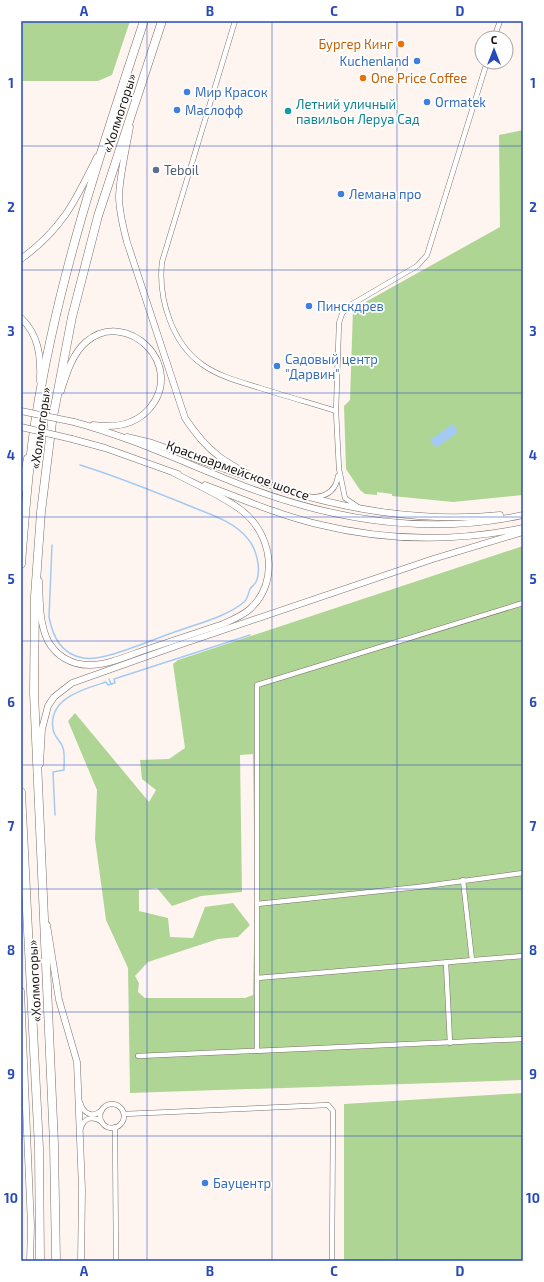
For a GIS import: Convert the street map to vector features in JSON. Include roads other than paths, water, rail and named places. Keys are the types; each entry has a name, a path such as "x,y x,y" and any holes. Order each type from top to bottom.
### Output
{"highway":[{"name":"«Холмогоры»","path":"21,564 36,420 68,267 144,21"},
{"name":"«Холмогоры»","path":"56,1261 54,1144 34,693 37,553 52,422 69,332 98,216 136,96 162,21"},
{"name":"«Холмогоры»","path":"21,792 39,1148 40,1261"}],"main road":[{"path":"136,96 121,177 119,196 121,217 127,242 176,395 185,418 197,436 212,452 229,465 267,484"},
{"path":"21,259 50,235 66,216 77,199 110,129"},
{"path":"21,318 30,327 38,349 40,379 36,420 21,489"},
{"path":"52,422 70,366 77,353 85,343 94,336 111,332 129,334 150,348 158,359 161,372 161,384 153,404 145,414 133,422 121,425 101,426 76,422"},
{"name":"Красноармейское шоссе","path":"21,411 76,422 291,503 354,518 386,523 448,524 477,522 523,514"},
{"name":"Красноармейское шоссе","path":"21,427 105,448 284,515 350,531 385,536 427,538 488,534 523,528"},
{"path":"100,430 152,443 303,496 364,510 412,515 458,516 523,514"},
{"path":"37,553 41,614 44,632 57,652 76,664 95,664 118,659 239,617 250,608 264,590 268,577 269,564 265,540 258,527 242,510 222,497 174,473"},
{"path":"38,807 44,717 54,697 72,683 388,574 523,532"},
{"path":"21,825 22,834"},
{"path":"21,882 23,847"},
{"path":"43,906 50,937 58,1000 77,1062 81,1128 81,1261"},
{"path":"21,991 31,1226 30,1261"}],"street":[{"path":"235,21 162,262 160,274 165,308 180,340 202,365 230,378 336,411"},
{"path":"364,510 345,498 339,469 336,411 339,323 342,314 347,307 417,266 427,255 485,70"},
{"path":"303,496 320,497 328,494 337,482 339,469"},
{"path":"257,1050 257,685 523,603"},
{"path":"257,904 418,887 523,872"},
{"path":"463,880 472,960"},
{"path":"257,978 523,956"},
{"path":"446,963 450,1042"},
{"path":"138,1056 523,1039"},
{"path":"80,1101 83,1110 89,1114 99,1114 106,1106 114,1104 120,1107 124,1114 122,1122 115,1127 108,1127 95,1118 87,1119 82,1123 81,1128"},
{"path":"124,1114 328,1104 333,1111 332,1261"},
{"path":"102,1110 102,1122"},
{"path":"115,1127 116,1261"}],"water":[{"path":"453,424 458,432 436,448 430,440"}],"waterway":[{"path":"52,545 49,617 59,644 69,653 83,658 102,657 127,650 229,612 245,601 250,589 258,577 256,553 248,539 235,527 210,514 133,483 80,465"},
{"path":"111,684 115,683 114,679 250,635"},
{"path":"109,679 111,684"},
{"path":"55,815 53,772 64,770 63,748 53,729 53,718 56,710 69,696 106,682 108,685 111,684"}],"place":[{"name":"Бургер Кинг","path":"401,44"},
{"name":"Kuchenland","path":"417,61"},
{"name":"One Price Coffee","path":"363,78"},
{"name":"Мир Красок","path":"187,92"},
{"name":"Ormatek","path":"427,102"},
{"name":"Маслофф","path":"177,110"},
{"name":"Летний уличный павильон Леруа Сад","path":"288,111"},
{"name":"Teboil","path":"156,170"},
{"name":"Лемана про","path":"341,194"},
{"name":"Пинскдрев","path":"309,306"},
{"name":"Садовый центр \"Дарвин\"","path":"277,366"},
{"name":"Бауцентр","path":"205,1183"}]}
